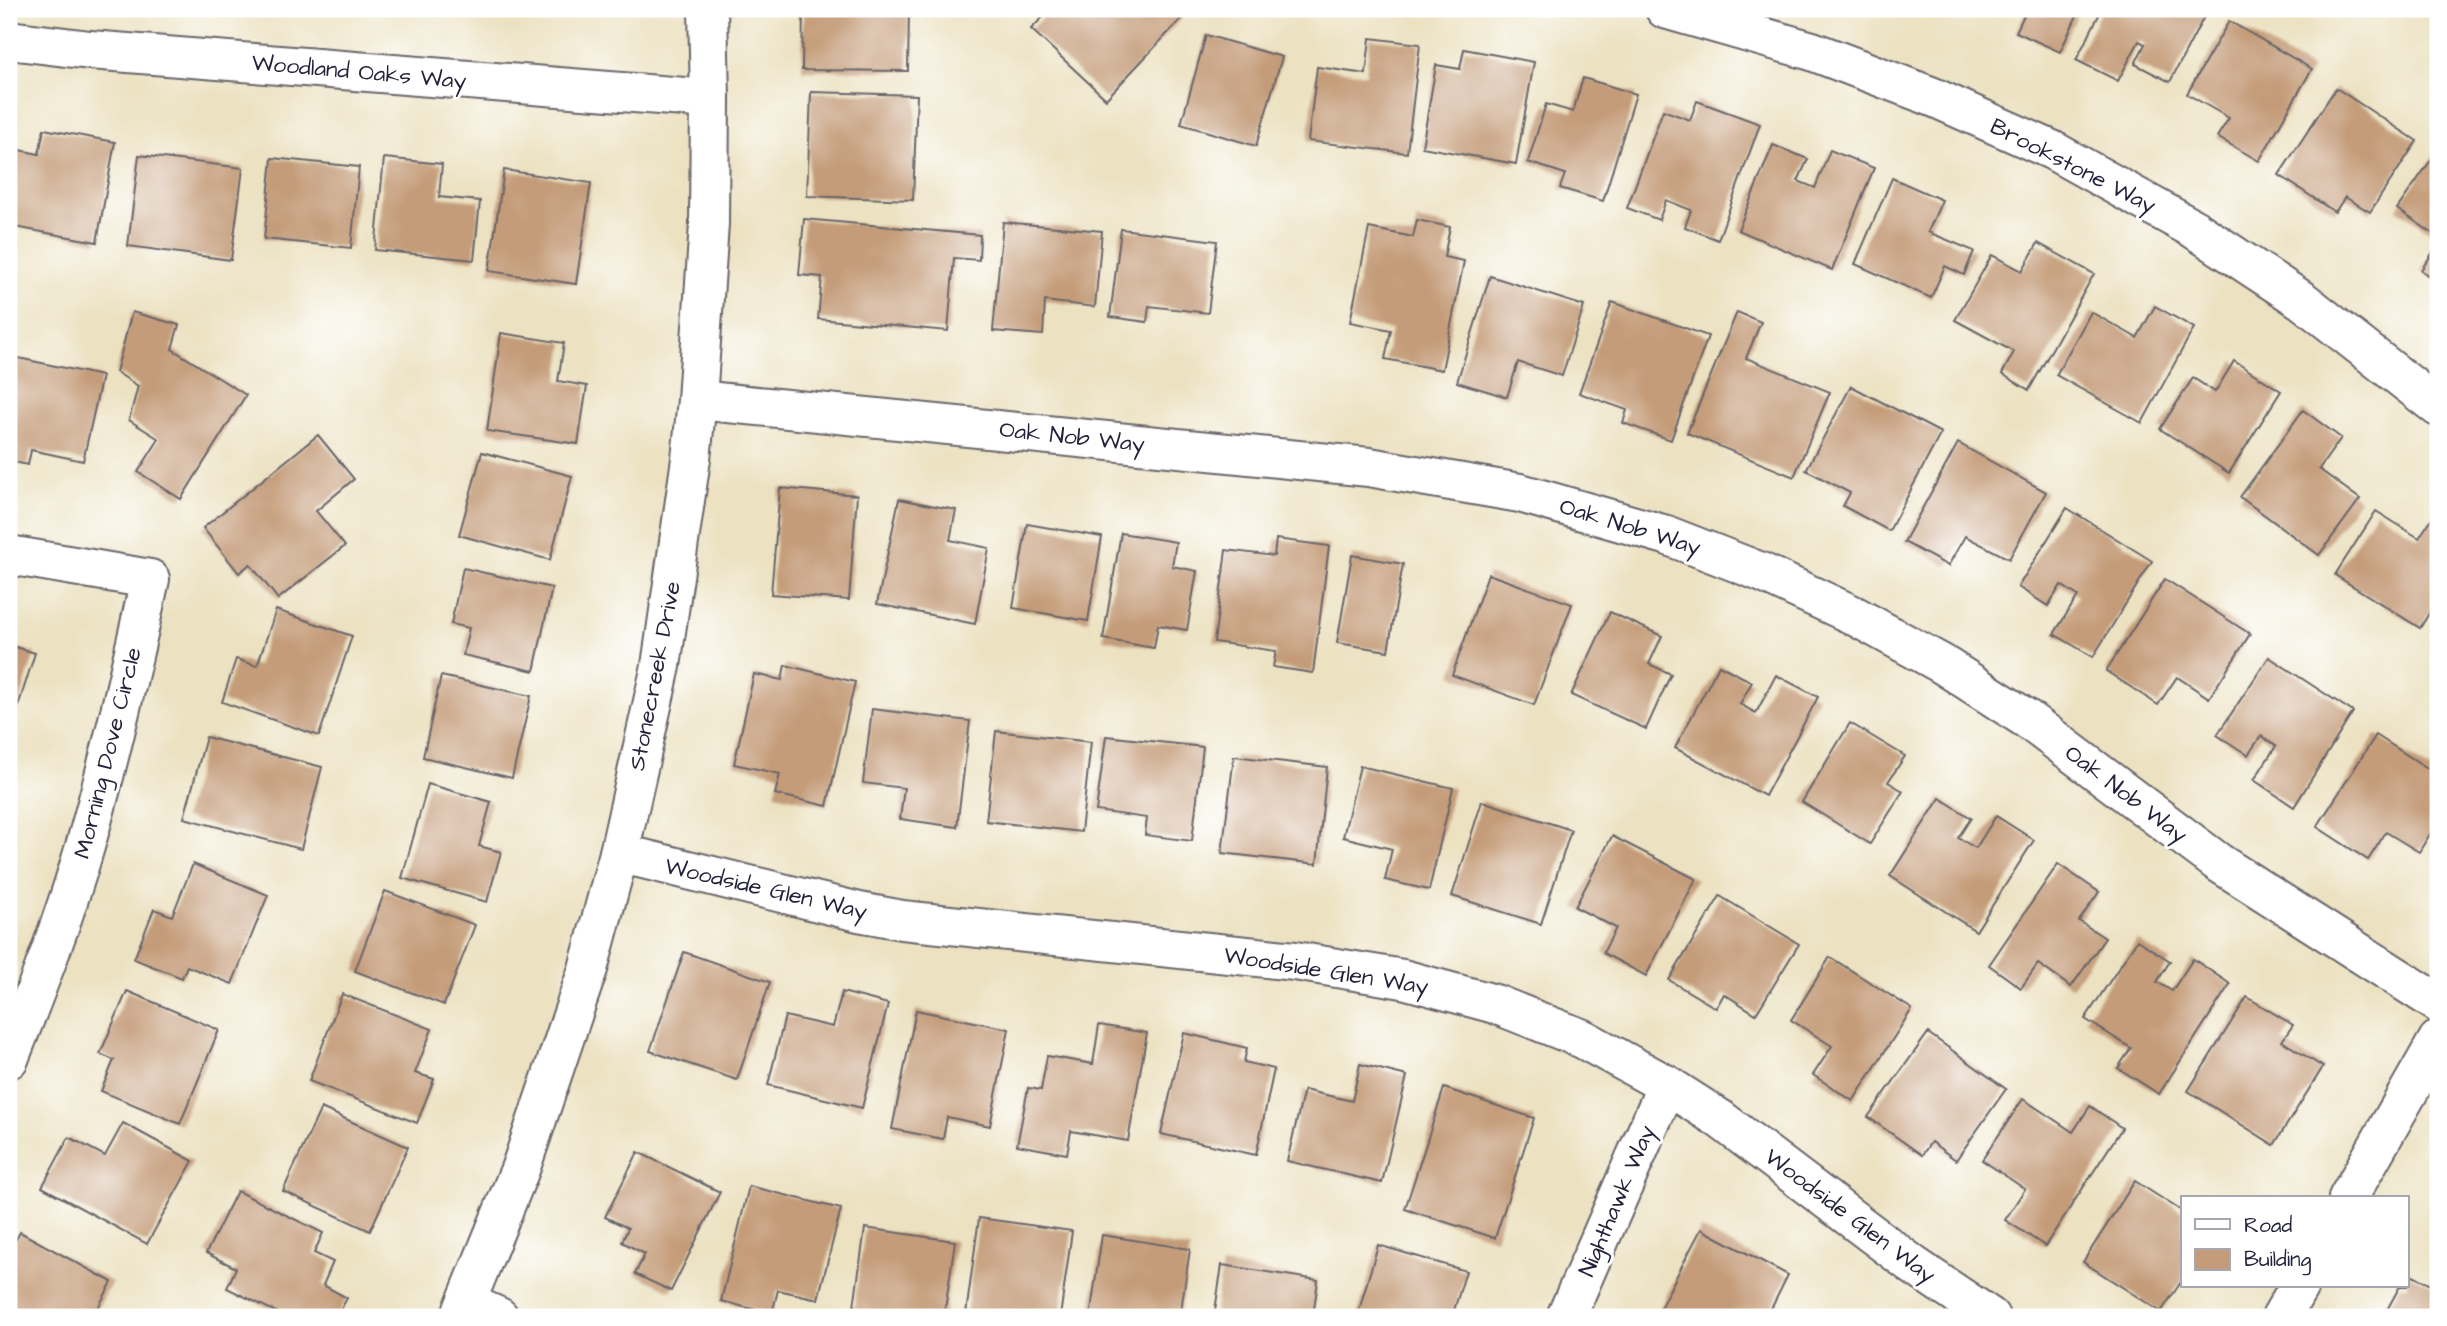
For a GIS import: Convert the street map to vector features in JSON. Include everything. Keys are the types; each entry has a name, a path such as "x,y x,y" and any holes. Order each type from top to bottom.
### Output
{"street":[{"name":"Stonecreek Drive","path":"475,1312 588,969 619,853 661,666 697,400 709,224 708,9"},
{"name":"Brookstone Way","path":"1665,9 1812,51 1933,97 2052,150 2194,229 2281,287 2438,407"},
{"name":"Woodland Oaks Way","path":"9,40 90,50 710,99"},
{"name":"Oak Nob Way","path":"697,400 1369,467 1520,493 1666,536 1761,572 1853,615 1942,664 2027,719 2219,863 2438,1003"},
{"name":"Morning Dove Circle","path":"9,555 150,579 118,723 86,845 46,965 9,1059"},
{"name":"Woodside Glen Way","path":"619,853 859,912 902,920 1295,961 1403,979 1495,1004 1583,1039 1667,1085 1720,1119 1913,1265 1990,1317"},
{"path":"2349,1196 2438,1040"},
{"name":"Nighthawk Way","path":"1566,1317 1667,1085"},
{"path":"2281,1317 2298,1288"}],"building":[{"path":"803,9 909,9 908,71 802,70"},
{"path":"1051,9 1175,9 1183,17 1106,99 1031,29"},
{"path":"2017,9 2080,9 2060,52 2016,32 2025,13"},
{"path":"2102,9 2207,11 2170,82 2135,64 2145,44 2139,41 2118,81 2076,60"},
{"path":"2229,21 2312,69 2259,161 2217,137 2229,118 2187,94"},
{"path":"1206,35 1282,57 1256,146 1181,124"},
{"path":"1370,38 1420,44 1407,153 1308,141 1317,67 1366,74"},
{"path":"1464,49 1534,62 1516,164 1422,147 1436,65 1460,69"},
{"path":"1583,78 1636,94 1603,201 1560,188 1565,174 1528,162 1546,104 1573,112"},
{"path":"2336,88 2417,141 2370,212 2345,197 2335,212 2279,175"},
{"path":"811,92 917,95 913,200 807,196"},
{"path":"1697,101 1760,124 1718,240 1685,227 1691,210 1666,200 1659,220 1627,208 1663,110 1690,120"},
{"path":"44,129 115,142 97,242 9,226 9,148 39,154"},
{"path":"1773,145 1808,159 1798,181 1815,188 1830,150 1874,168 1832,270 1738,230"},
{"path":"2438,150 2438,237 2397,209"},
{"path":"139,155 243,168 231,260 128,246"},
{"path":"272,158 359,167 351,248 264,239"},
{"path":"384,158 442,164 439,197 480,201 474,260 375,250"},
{"path":"504,170 591,183 576,284 489,271"},
{"path":"1892,178 1942,200 1928,232 1974,251 1964,275 1945,266 1931,298 1855,264"},
{"path":"804,219 980,235 979,260 954,258 948,331 818,319 822,277 799,275"},
{"path":"1417,220 1450,227 1444,257 1464,261 1442,370 1385,359 1391,330 1350,322 1369,228 1413,237"},
{"path":"1003,222 1102,231 1095,307 1045,301 1043,335 993,331"},
{"path":"1121,229 1217,241 1208,313 1149,306 1147,322 1110,317"},
{"path":"2038,243 2094,274 2029,390 2002,374 2014,352 1955,320 1992,255 2022,271"},
{"path":"2438,245 2438,283 2421,270"},
{"path":"1490,276 1584,306 1562,376 1518,362 1507,397 1457,382"},
{"path":"1612,302 1708,336 1671,440 1623,423 1627,410 1579,393"},
{"path":"2155,306 2194,328 2142,423 2056,375 2091,312 2137,338"},
{"path":"132,312 179,325 172,349 246,395 181,499 138,472 159,439 129,420 138,386 116,372"},
{"path":"1737,312 1761,322 1746,358 1830,392 1794,477 1687,433"},
{"path":"501,333 564,343 558,381 587,386 578,444 487,431"},
{"path":"9,356 102,376 83,461 31,450 28,465 9,461"},
{"path":"2234,361 2281,391 2229,473 2160,429 2193,378 2215,392"},
{"path":"1851,386 1941,433 1889,531 1843,506 1850,493 1806,470"},
{"path":"2303,410 2341,438 2319,469 2360,499 2319,555 2240,497"},
{"path":"318,435 354,479 316,511 345,546 278,599 250,564 239,573 203,528"},
{"path":"1958,443 2046,492 2009,559 1965,536 1948,566 1904,542"},
{"path":"482,452 572,476 550,560 459,535"},
{"path":"780,488 857,495 849,600 771,594"},
{"path":"899,499 956,510 950,540 989,548 975,624 877,604"},
{"path":"2067,508 2152,561 2093,657 2054,634 2078,596 2061,585 2048,606 2018,587"},
{"path":"2438,509 2438,599 2420,628 2335,575 2376,511 2419,538"},
{"path":"1027,524 1102,537 1088,621 1013,608"},
{"path":"1121,533 1176,542 1172,566 1197,571 1187,630 1158,625 1154,648 1103,639"},
{"path":"1276,539 1329,546 1313,673 1273,667 1276,651 1214,642 1226,550 1274,556"},
{"path":"1352,555 1403,564 1388,651 1337,643"},
{"path":"463,568 552,588 534,671 463,655 469,628 451,624"},
{"path":"1488,574 1572,604 1534,705 1452,675"},
{"path":"2165,579 2250,634 2209,698 2177,677 2158,705 2106,671"},
{"path":"276,610 352,636 319,736 222,702 236,659 257,666"},
{"path":"1610,612 1662,636 1649,664 1671,674 1646,729 1571,695"},
{"path":"9,645 35,653 9,735"},
{"path":"2269,657 2353,712 2294,807 2254,780 2276,746 2261,736 2248,755 2217,735"},
{"path":"785,665 855,682 827,806 775,794 780,774 734,764 754,674 782,680"},
{"path":"1719,665 1752,682 1740,704 1756,713 1776,675 1818,697 1765,796 1675,748"},
{"path":"441,676 531,696 512,778 423,757"},
{"path":"872,709 970,721 957,827 900,819 904,788 863,783"},
{"path":"1850,723 1905,756 1888,782 1903,791 1870,844 1802,802"},
{"path":"996,731 1091,742 1081,832 986,821"},
{"path":"2376,735 2438,775 2438,821 2419,852 2386,832 2368,860 2317,827"},
{"path":"1106,736 1203,747 1192,841 1145,835 1147,818 1096,811"},
{"path":"206,737 322,767 301,849 184,818"},
{"path":"1234,756 1327,767 1317,864 1222,853"},
{"path":"1360,766 1453,788 1429,890 1385,880 1392,849 1343,837"},
{"path":"428,784 491,802 479,846 501,852 487,902 402,878"},
{"path":"1940,798 1971,818 1958,838 1976,848 1996,816 2034,840 1976,931 1890,876"},
{"path":"1482,801 1571,830 1541,924 1452,896"},
{"path":"1612,836 1696,879 1646,976 1603,953 1616,928 1575,907"},
{"path":"193,864 268,895 232,984 187,966 182,978 134,959 154,909 172,916"},
{"path":"2058,864 2099,892 2079,921 2105,938 2071,987 2038,964 2021,988 1989,965"},
{"path":"385,891 475,925 444,1005 355,971"},
{"path":"1720,896 1799,944 1756,1014 1724,994 1716,1008 1669,980"},
{"path":"2137,940 2170,961 2157,982 2172,991 2193,959 2230,984 2159,1094 2118,1068 2131,1048 2085,1019"},
{"path":"684,952 770,982 737,1080 650,1051"},
{"path":"1830,957 1912,1009 1853,1101 1813,1075 1832,1046 1791,1020"},
{"path":"127,991 219,1030 180,1124 101,1091 114,1060 100,1054"},
{"path":"842,992 888,1004 862,1108 768,1085 785,1016 833,1027"},
{"path":"342,994 432,1029 415,1073 434,1079 417,1123 309,1081"},
{"path":"2247,997 2293,1025 2282,1041 2323,1067 2274,1145 2188,1091"},
{"path":"916,1010 1009,1029 990,1126 947,1117 943,1139 892,1129"},
{"path":"1099,1025 1147,1033 1128,1141 1071,1131 1067,1154 1017,1145 1028,1088 1041,1090 1047,1056 1093,1064"},
{"path":"1184,1033 1247,1048 1244,1062 1274,1069 1256,1155 1161,1134"},
{"path":"1928,1033 2006,1089 1956,1160 1931,1142 1922,1155 1868,1117"},
{"path":"1360,1064 1407,1076 1382,1183 1287,1161 1304,1090 1352,1101"},
{"path":"1444,1088 1534,1118 1495,1238 1405,1209"},
{"path":"2023,1099 2073,1132 2090,1106 2122,1128 2045,1246 2005,1220 2025,1189 1982,1160"},
{"path":"321,1108 408,1147 370,1231 283,1191"},
{"path":"123,1123 193,1161 147,1244 42,1187 69,1137 105,1156"},
{"path":"638,1152 720,1192 671,1291 635,1274 645,1254 622,1242 628,1228 605,1217"},
{"path":"2135,1181 2181,1211 2181,1282 2161,1312 2083,1262"},
{"path":"749,1186 841,1209 818,1299 778,1290 772,1314 721,1301"},
{"path":"237,1191 323,1233 314,1253 333,1262 323,1285 347,1298 337,1317 286,1317 227,1288 236,1268 206,1253"},
{"path":"979,1218 1072,1231 1060,1317 991,1317 966,1314"},
{"path":"865,1228 955,1241 944,1317 873,1317 853,1314"},
{"path":"1701,1229 1788,1275 1767,1317 1672,1317 1659,1310"},
{"path":"20,1232 112,1282 93,1317 9,1317 9,1252"},
{"path":"1102,1235 1190,1249 1180,1317 1150,1312 1149,1317 1090,1317"},
{"path":"1378,1245 1466,1271 1452,1317 1357,1317"},
{"path":"1222,1265 1318,1280 1313,1317 1214,1317"},
{"path":"2408,1274 2435,1287 2438,1282 2438,1317 2383,1317 2399,1288 2408,1288"}]}
